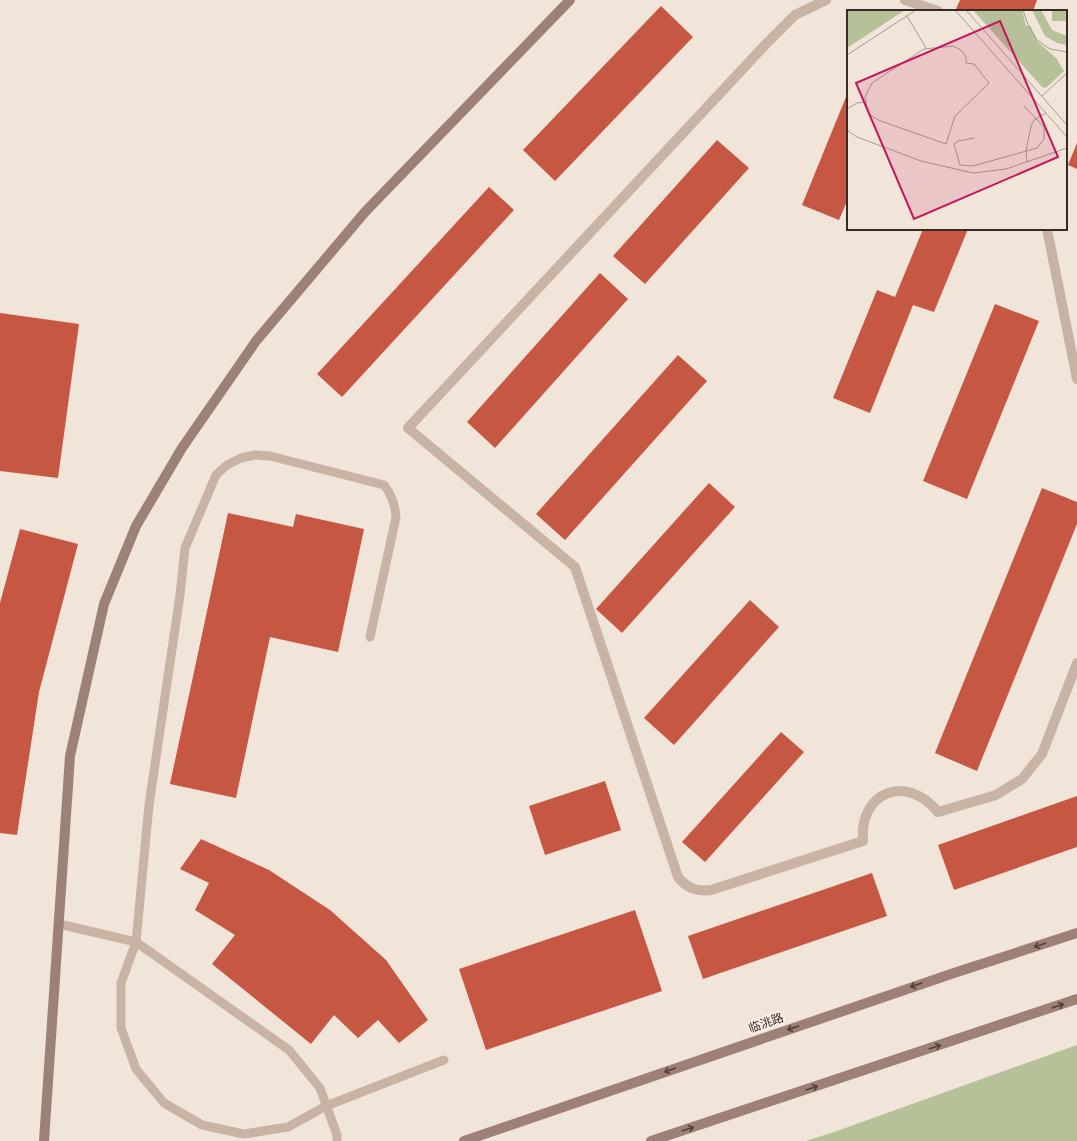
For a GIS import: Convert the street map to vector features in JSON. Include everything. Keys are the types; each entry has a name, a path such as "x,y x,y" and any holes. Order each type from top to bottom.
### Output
{"main road":[{"path":"44,1141 70,756 104,604 136,526 182,448 256,342 364,212 570,0"},
{"name":"临洮路","path":"464,1141 954,972 1077,933"},
{"path":"651,1141 1077,999"}],"street":[{"path":"826,0 795,15 765,45 408,428 575,567 678,877 684,884 692,889 701,891 711,890 863,841 862,828 865,815 872,804 882,796 894,792 907,791 919,794 938,812 996,796 1022,778 1042,754 1077,664"},
{"path":"905,0 919,2 936,10"},
{"path":"1047,230 1077,379"}],"lane":[{"path":"370,637 396,517 391,494 384,485 270,456 255,455 241,458 227,465 216,475 185,548 180,595 149,805 136,942 121,983 121,1028 136,1069 164,1103 202,1125 244,1134 288,1127 326,1106 444,1060"},
{"path":"59,924 136,942 289,1050 320,1088 337,1135 337,1141"}],"green space":[{"path":"1077,1045 1077,1141 806,1141 834,1132"}],"building":[{"path":"960,0 1037,0 1033,10 956,9"},
{"path":"661,6 693,37 555,181 523,150"},
{"path":"847,94 847,201 839,220 802,205"},
{"path":"717,140 749,168 645,284 613,256"},
{"path":"1077,143 1077,169 1068,165"},
{"path":"489,187 514,210 342,397 317,374"},
{"path":"923,230 968,230 934,312 913,305 870,413 833,398 877,290 895,297"},
{"path":"600,273 628,299 495,448 467,422"},
{"path":"995,304 1039,321 967,499 923,481"},
{"path":"0,313 79,324 58,478 0,471"},
{"path":"678,355 707,381 565,540 536,514"},
{"path":"709,483 735,507 622,633 596,609"},
{"path":"1042,488 1077,502 1077,524 977,771 935,753"},
{"path":"228,513 293,527 296,514 364,529 338,652 270,637 236,798 170,784"},
{"path":"20,529 78,544 39,692 17,835 0,833 0,603"},
{"path":"750,600 779,627 674,745 644,718"},
{"path":"781,732 804,752 705,862 682,842"},
{"path":"605,781 621,830 545,855 529,806"},
{"path":"1077,796 1077,847 954,890 938,845"},
{"path":"201,839 269,870 330,910 386,960 428,1020 399,1043 378,1020 358,1038 334,1015 311,1044 212,964 235,935 195,910 209,883 180,869"},
{"path":"872,873 887,916 703,979 688,936"},
{"path":"635,910 662,991 486,1050 459,969"}]}
